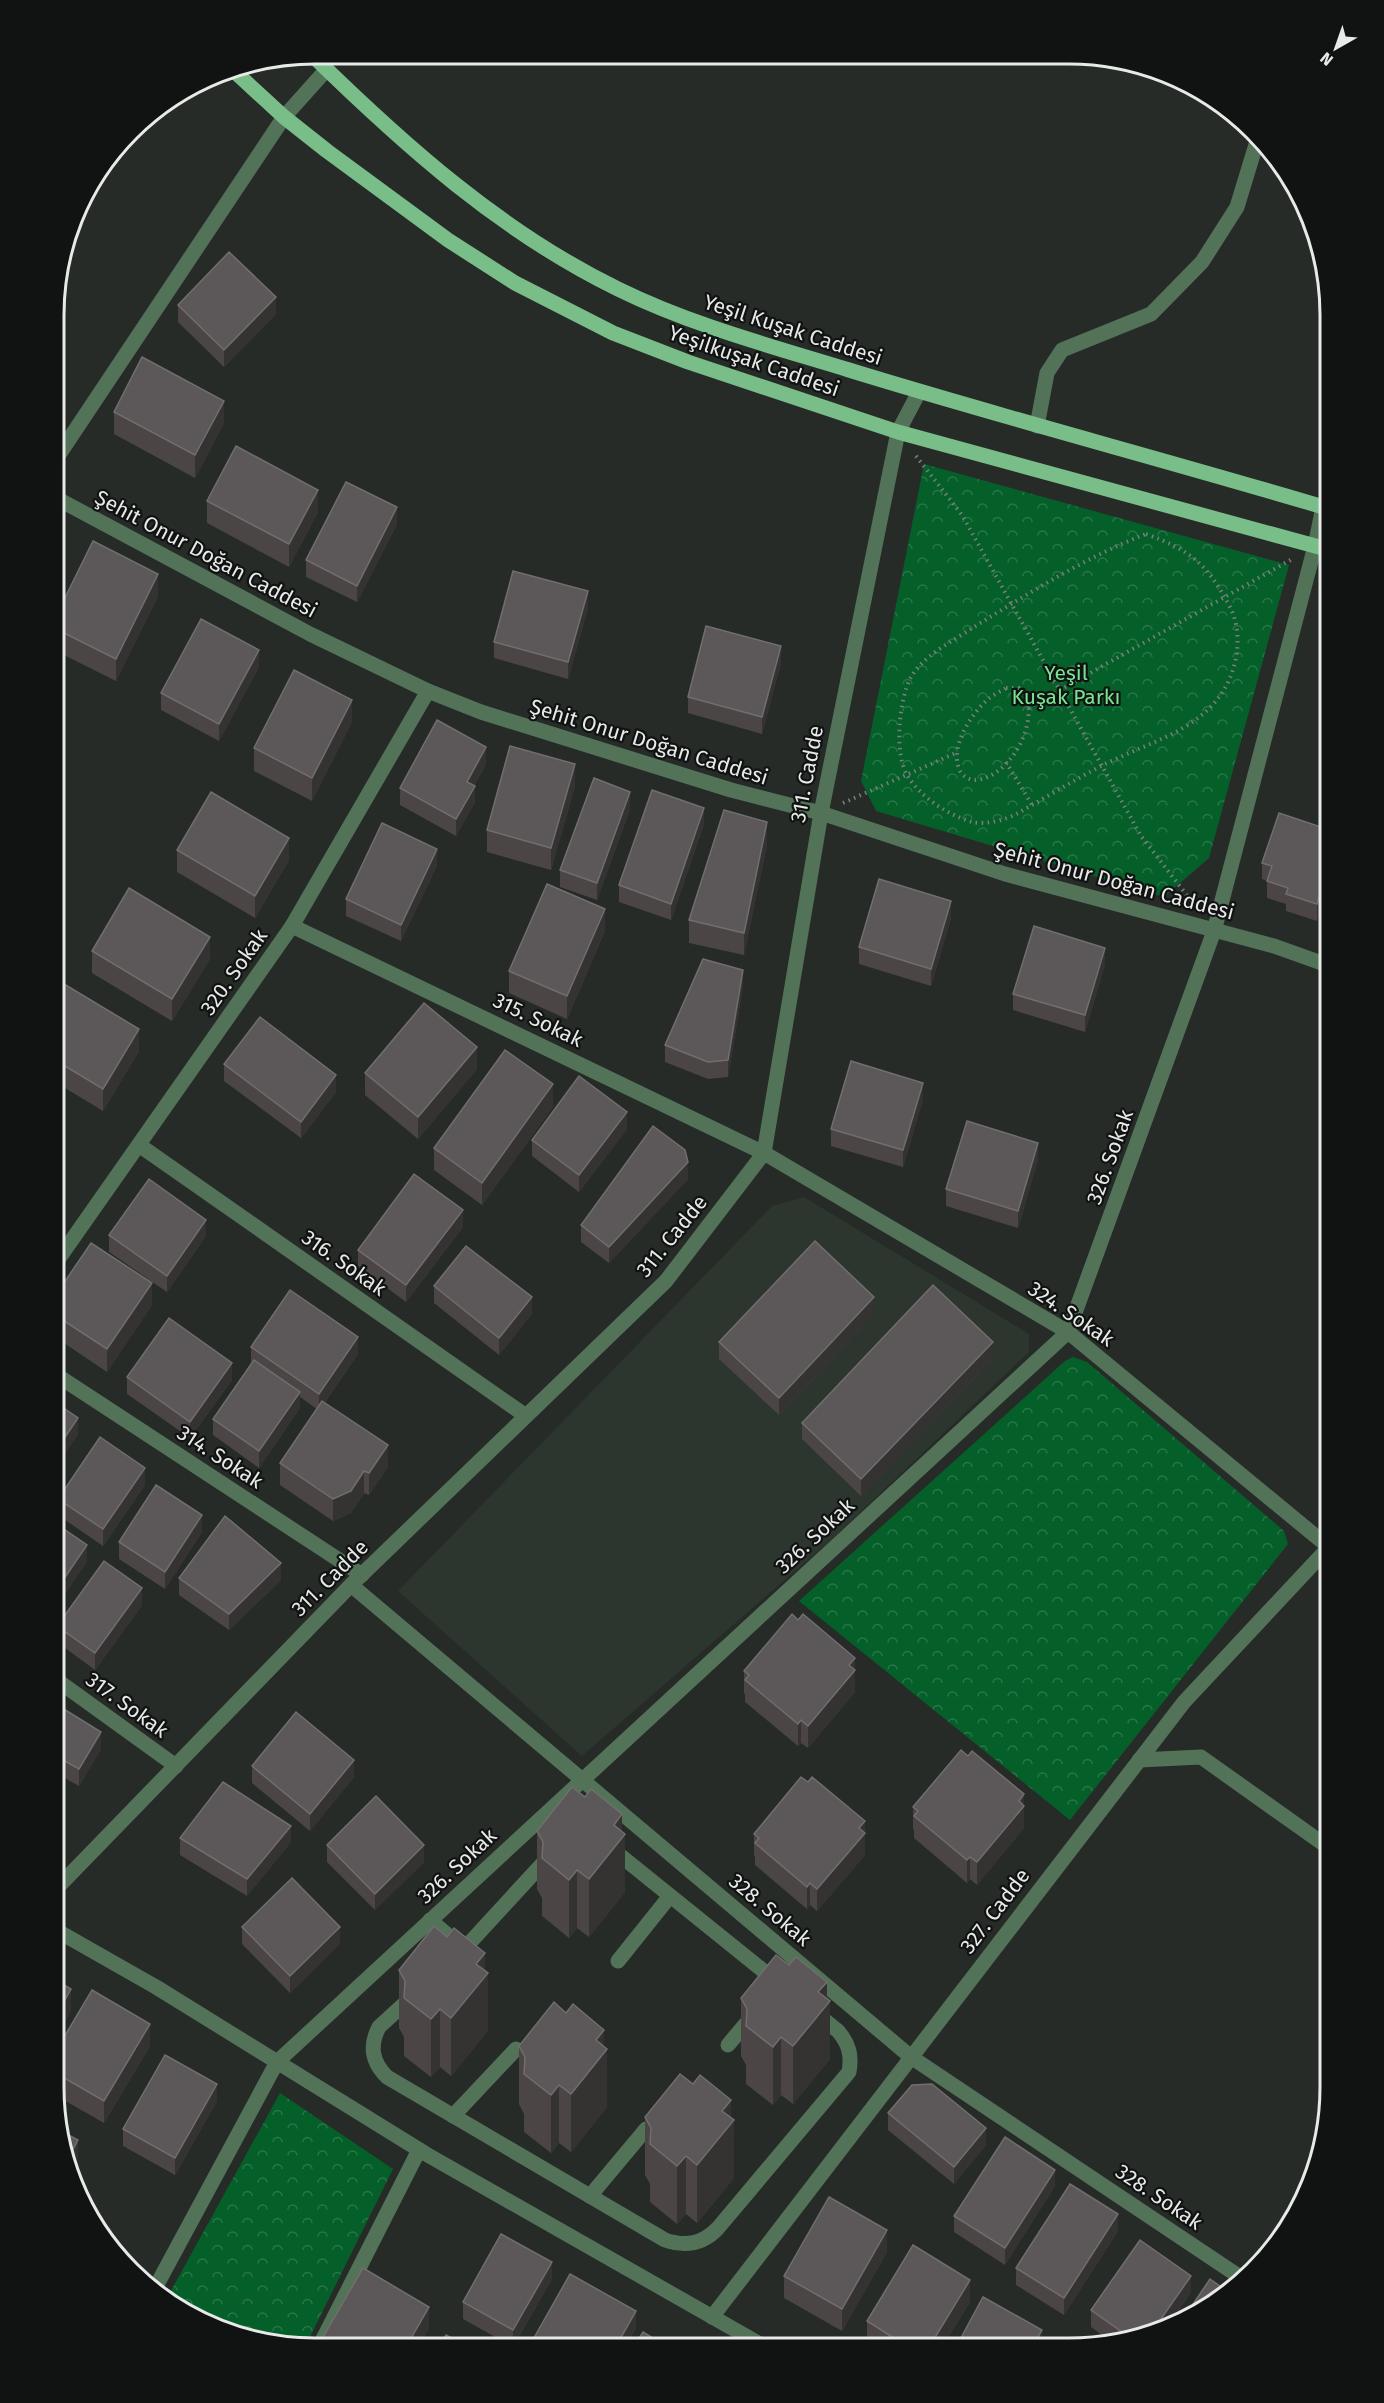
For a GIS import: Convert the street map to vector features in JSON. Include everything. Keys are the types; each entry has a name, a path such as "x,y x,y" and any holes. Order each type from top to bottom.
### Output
{"main road":[{"name":"Yeşil Kuşak Caddesi","path":"322,64 370,111 481,206 521,233 619,290 706,325 919,392 1320,506"},
{"name":"Yeşilkuşak Caddesi","path":"240,76 284,117 448,240 515,283 578,316 647,347 898,432 1320,547"}],"street":[{"path":"64,447 284,117 327,69"},
{"path":"1037,426 1047,373 1062,350 1151,314 1202,262 1237,207 1255,148"},
{"name":"311. Cadde","path":"64,1881 357,1580 666,1281 765,1153 821,813 898,432 919,392"},
{"name":"Şehit Onur Doğan Caddesi","path":"64,502 310,634 428,691 526,728 731,790 821,813 1005,874 1274,946 1320,962"},
{"name":"326. Sokak","path":"158,2283 277,2062 1068,1332 1214,931 1320,555"},
{"name":"320. Sokak","path":"64,1251 292,926 428,691"},
{"name":"315. Sokak","path":"292,926 765,1153"},
{"name":"316. Sokak","path":"139,1144 526,1416"},
{"name":"324. Sokak","path":"765,1153 1068,1332 1320,1540"},
{"name":"314. Sokak","path":"64,1380 357,1580"},
{"name":"327. Cadde","path":"711,2317 1184,1702 1320,1557"},
{"name":"328. Sokak","path":"357,1580 582,1779 911,2057 1236,2274"},
{"name":"317. Sokak","path":"64,1685 176,1766"},
{"path":"1138,1760 1201,1757 1320,1842"},
{"path":"590,1837 606,1844 670,1896 772,1992 844,2038 850,2054 849,2072 712,2235 696,2243 675,2244 387,2077 376,2063 373,2045 379,2027 464,1948 556,1849 572,1839 590,1837"},
{"path":"618,1961 670,1896"},
{"path":"430,1920 464,1948"},
{"path":"64,1935 156,1987 418,2150 749,2338"},
{"path":"728,2045 772,1992"},
{"path":"453,2116 516,2049"},
{"path":"590,2196 646,2129"},
{"path":"324,2338 418,2150"}],"path":[{"path":"898,432 962,515 1141,836 1214,931"},
{"path":"1146,534 1172,544 1191,555 1212,576 1225,598 1234,613 1239,644 1232,676 1218,700 1196,721 1102,766 1006,820 974,822 945,810 924,795 907,774 901,756 900,728 902,698 912,676 933,654 1012,604 1115,546 1146,534"},
{"path":"1028,708 1225,598 1320,549"},
{"path":"1006,688 1019,688 1028,701 1028,708 1029,725 1014,755 992,776 973,780 964,777 959,770 958,752 961,736 970,720 987,700 1006,688"},
{"path":"821,813 958,752"},
{"path":"1006,762 1032,805"}],"shaded area":[{"path":"804,1197 1029,1334 1029,1352 831,1540 582,1756 398,1591 772,1206"}],"green space":[{"name":"Yeşil Kuşak Parkı","path":"924,464 1289,565 1209,858 1164,897 876,811 861,781"},
{"path":"1073,1357 1087,1362 1284,1531 1288,1544 1070,1820 799,1601 1065,1361"},
{"path":"280,2093 393,2169 309,2338 267,2334 235,2325 204,2313 170,2292"}],"building":[{"path":"229,252 276,297 224,350 178,305"},
{"path":"142,357 224,401 195,455 114,412"},
{"path":"236,446 318,490 289,544 207,501"},
{"path":"346,482 397,507 357,586 306,560"},
{"path":"93,541 158,574 116,659 64,633 64,600"},
{"path":"513,571 588,591 568,662 494,642"},
{"path":"201,619 259,650 219,724 161,693"},
{"path":"706,626 781,646 762,717 688,697"},
{"path":"294,670 352,700 312,778 254,748"},
{"path":"437,720 486,747 467,782 475,786 456,819 400,788"},
{"path":"510,746 575,764 551,848 487,830"},
{"path":"594,778 630,792 597,883 560,870"},
{"path":"652,790 704,808 671,904 619,885"},
{"path":"211,792 289,838 255,896 177,850"},
{"path":"724,810 767,822 744,933 689,920"},
{"path":"1279,813 1320,827 1320,895 1317,904 1286,894 1288,888 1267,881 1272,866 1262,863"},
{"path":"382,823 437,849 401,925 346,899"},
{"path":"879,879 951,901 931,969 859,947"},
{"path":"547,884 605,909 567,996 509,971"},
{"path":"129,888 210,937 172,999 92,951"},
{"path":"1034,926 1105,948 1085,1015 1013,994"},
{"path":"703,959 743,970 728,1060 708,1062 665,1045"},
{"path":"64,984 139,1029 103,1089 64,1065"},
{"path":"424,1003 477,1047 418,1117 365,1073"},
{"path":"260,1017 336,1075 301,1122 224,1064"},
{"path":"505,1050 553,1084 482,1183 434,1148"},
{"path":"851,1061 923,1083 903,1150 831,1129"},
{"path":"579,1076 627,1112 579,1175 532,1140"},
{"path":"967,1121 1038,1143 1018,1211 946,1189"},
{"path":"653,1126 685,1150 688,1162 609,1247 581,1225"},
{"path":"414,1174 463,1210 406,1285 358,1250"},
{"path":"149,1179 206,1220 167,1276 109,1235"},
{"path":"815,1241 874,1297 779,1398 719,1342"},
{"path":"91,1243 152,1283 107,1349 64,1321 64,1283"},
{"path":"466,1246 532,1297 499,1338 434,1286"},
{"path":"933,1285 993,1342 861,1479 802,1423"},
{"path":"290,1290 358,1337 319,1394 251,1347"},
{"path":"169,1318 232,1363 190,1422 127,1377"},
{"path":"254,1360 300,1392 259,1451 213,1419"},
{"path":"322,1401 388,1445 369,1473 364,1471 351,1491 333,1499 280,1463"},
{"path":"64,1408 78,1418 64,1439"},
{"path":"100,1437 145,1468 103,1529 64,1503 64,1490"},
{"path":"156,1485 202,1515 165,1572 119,1542"},
{"path":"225,1516 281,1563 229,1614 179,1578"},
{"path":"64,1529 87,1545 64,1579"},
{"path":"104,1561 142,1588 95,1653 64,1631 64,1616"},
{"path":"792,1614 798,1620 803,1614 855,1658 849,1665 855,1670 808,1726 801,1720 798,1724 745,1680 749,1675 744,1671"},
{"path":"64,1709 101,1732 79,1769 64,1761"},
{"path":"296,1712 354,1760 310,1814 252,1766"},
{"path":"961,1750 968,1756 972,1751 1024,1794 1019,1801 1024,1806 977,1862 970,1857 967,1860 914,1816 918,1811 913,1807"},
{"path":"801,1777 808,1782 812,1777 865,1821 859,1828 865,1833 817,1889 810,1883 807,1887 755,1843 759,1838 754,1834"},
{"path":"223,1782 291,1826 247,1879 180,1838"},
{"path":"572,1787 585,1797 591,1789 622,1814 614,1825 625,1834 589,1879 577,1870 569,1880 542,1858 543,1842 537,1831"},
{"path":"376,1796 424,1845 375,1894 327,1845"},
{"path":"292,1878 340,1927 290,1976 242,1927"},
{"path":"434,1926 447,1937 454,1928 485,1953 476,1964 488,1973 451,2018 440,2009 431,2019 404,1998 405,1981 399,1970"},
{"path":"776,1955 789,1965 796,1957 827,1982 818,1992 830,2001 793,2046 781,2037 773,2047 746,2026 747,2009 741,1998"},
{"path":"64,1985 71,1989 64,2002"},
{"path":"92,1990 150,2024 104,2101 64,2078 64,2037"},
{"path":"554,2002 566,2013 573,2004 604,2030 596,2040 607,2049 571,2094 559,2085 551,2095 524,2074 525,2057 519,2046"},
{"path":"165,2055 217,2084 175,2158 123,2129"},
{"path":"680,2074 693,2084 700,2075 731,2100 722,2111 734,2120 697,2165 686,2156 677,2166 650,2144 651,2128 645,2117"},
{"path":"932,2084 986,2128 954,2167 888,2113 912,2085"},
{"path":"69,2135 78,2140 73,2150"},
{"path":"1005,2137 1055,2170 1005,2248 954,2216"},
{"path":"1070,2184 1118,2214 1064,2298 1016,2268"},
{"path":"829,2197 887,2230 842,2309 784,2276"},
{"path":"501,2234 552,2262 513,2330 463,2302"},
{"path":"1140,2240 1191,2276 1159,2321 1149,2325 1123,2333 1091,2310"},
{"path":"913,2245 970,2280 935,2338 894,2338 867,2321"},
{"path":"363,2268 429,2307 411,2338 322,2338"},
{"path":"570,2274 636,2311 621,2338 534,2338"},
{"path":"1210,2279 1221,2287 1208,2296 1191,2306"},
{"path":"983,2297 1042,2330 1037,2338 961,2338"},
{"path":"643,2332 653,2338 639,2338"}]}
